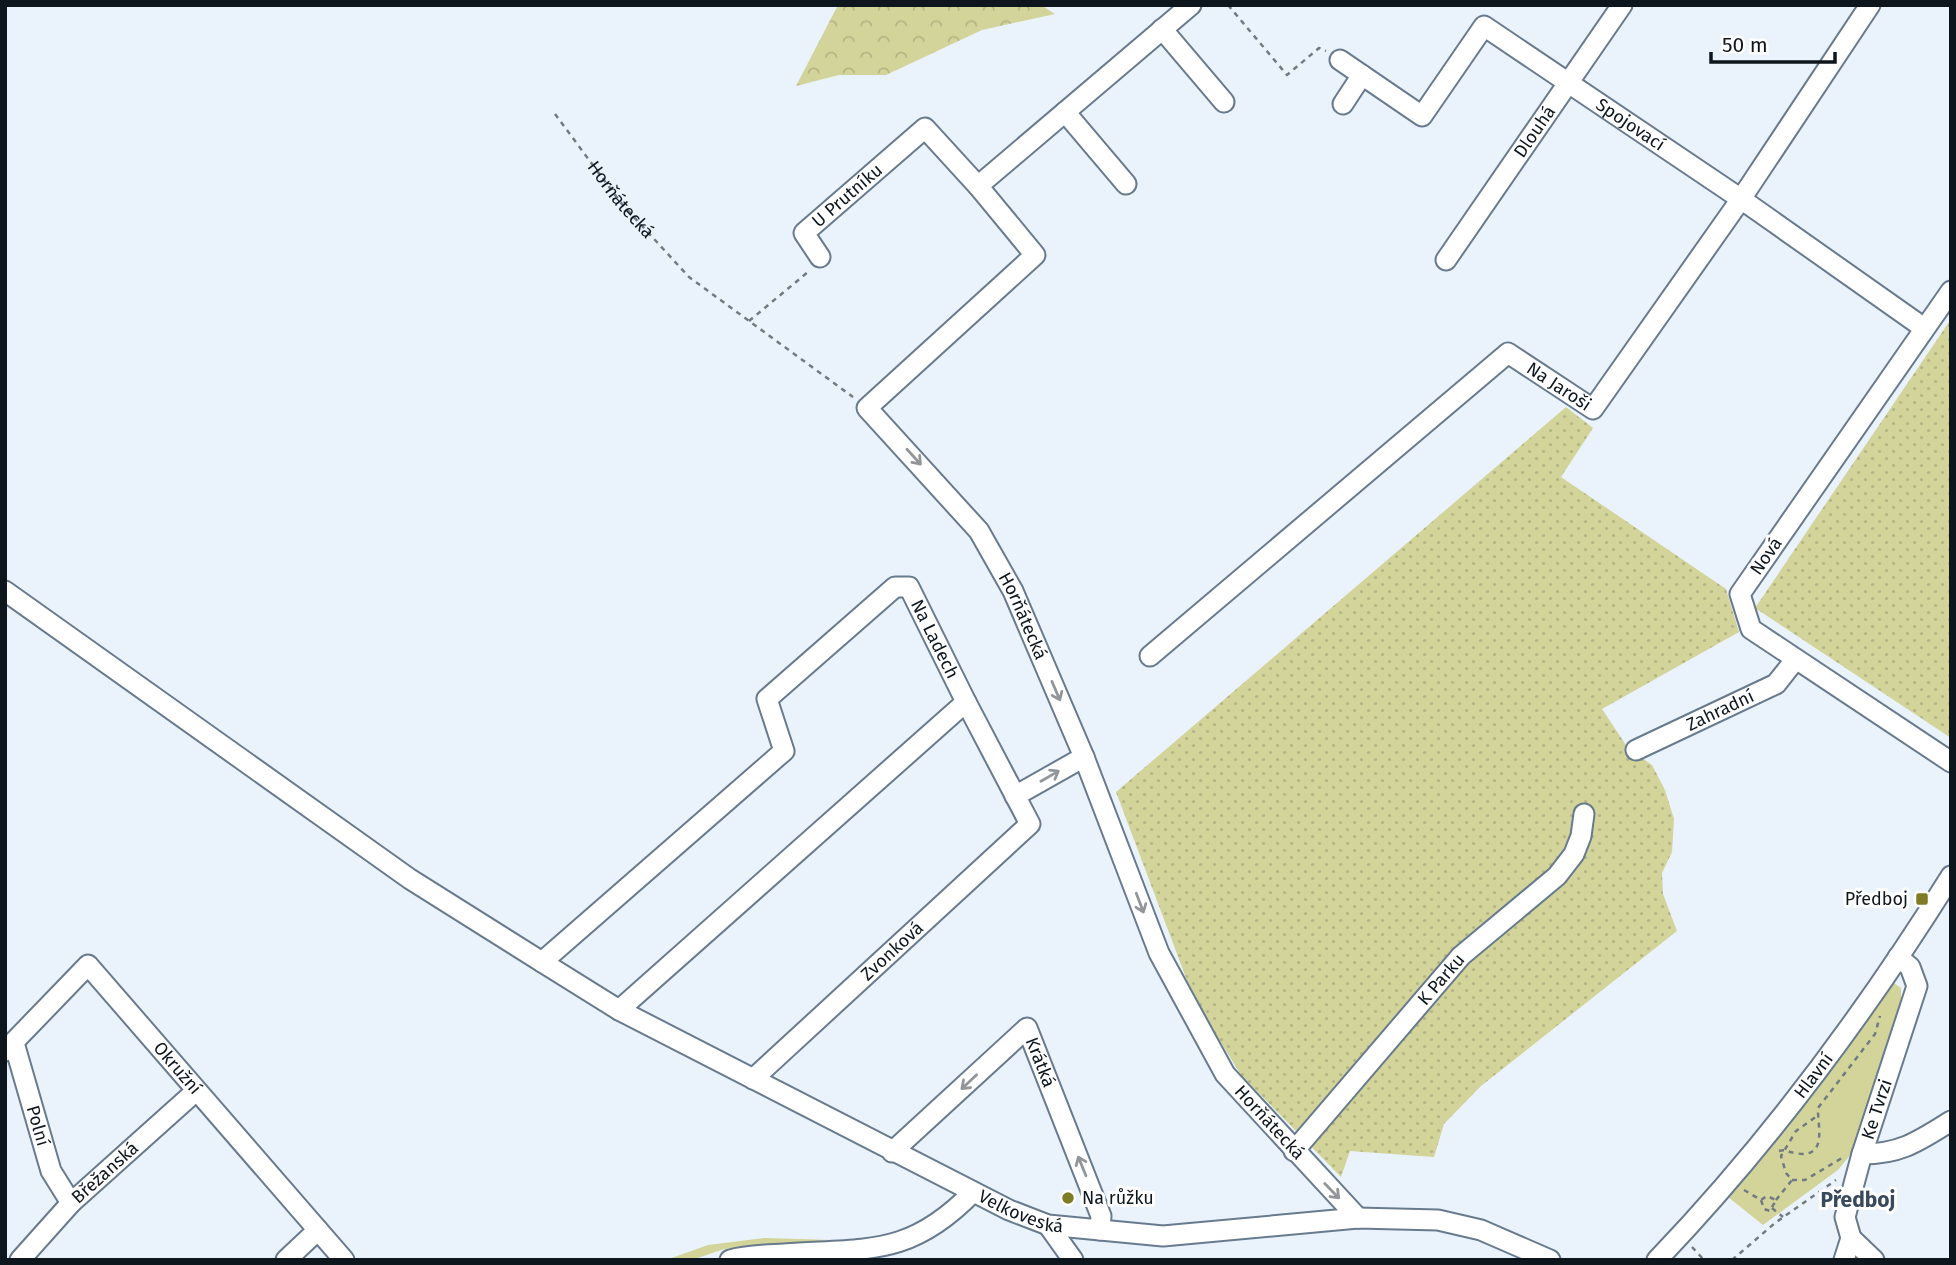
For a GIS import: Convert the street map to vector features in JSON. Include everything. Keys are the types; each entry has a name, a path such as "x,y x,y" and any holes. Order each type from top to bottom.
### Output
{"street":[{"path":"978,186 1191,5"},
{"name":"Dlouhá","path":"1446,260 1622,5"},
{"name":"Na Jaroši","path":"1150,656 1508,353 1593,409 1741,199 1870,5"},
{"name":"Spojovací","path":"1340,60 1422,116 1484,26 1741,199 1924,328"},
{"path":"1162,29 1224,102"},
{"path":"1343,104 1362,75"},
{"path":"1065,112 1126,184"},
{"name":"U Prutníku","path":"820,257 804,233 925,128 1035,255 867,408"},
{"name":"Nová","path":"1951,291 1740,593 1751,629 1951,762"},
{"name":"Horňátecká","path":"867,408 979,531 1013,591 1084,757 1159,953 1225,1074 1358,1218"},
{"name":"Na Ladech","path":"542,962 784,751 767,699 895,587 909,587 966,702"},
{"name":"Velkoveská","path":"5,591 410,879 620,1010 892,1152 1048,1225 1163,1236 1358,1218 1438,1220 1481,1230 1550,1260"},
{"name":"Zahradní","path":"1636,750 1776,684 1795,660"},
{"path":"620,1010 966,702 1015,796 1084,757"},
{"name":"Zvonková","path":"753,1079 1031,824 1015,796"},
{"name":"K Parku","path":"1294,1151 1461,956 1556,876 1574,854 1584,814"},
{"name":"Hlavní","path":"1657,1260 1771,1128 1898,957 1951,876"},
{"name":"Ke Tvrzi","path":"1851,1238 1845,1217 1860,1159 1917,986 1910,967 1898,957"},
{"name":"Okružní","path":"9,1047 88,965 344,1260"},
{"name":"Krátká","path":"892,1152 1027,1028 1101,1216 1100,1230"},
{"name":"Polní","path":"9,1047 51,1171 71,1203"},
{"name":"Břežanská","path":"20,1260 71,1203 196,1091"},
{"path":"1860,1159 1911,1146 1951,1121"},
{"path":"730,1260 898,1253 950,1216 973,1192"},
{"path":"1048,1225 1073,1260"},
{"path":"286,1260 318,1230"},
{"path":"1844,1260 1851,1238 1874,1260"}],"path":[{"path":"1228,5 1287,75 1319,48 1340,60"},
{"name":"Horňátecká","path":"555,114 621,203 689,277 867,408"},
{"name":"U Prutníku","path":"749,321 820,261 820,257"},
{"path":"1773,1153 1785,1149 1796,1154 1815,1147 1821,1139 1822,1128 1818,1108 1875,1034 1882,1011"},
{"path":"1792,1180 1782,1164 1781,1156 1796,1131 1818,1115"},
{"path":"1792,1180 1805,1180 1847,1154 1860,1159"},
{"path":"1732,1260 1783,1217 1860,1159"},
{"path":"1772,1208 1792,1180"},
{"path":"1739,1185 1749,1195 1761,1200 1764,1209 1772,1208 1783,1217"},
{"path":"1761,1200 1767,1196 1776,1200"},
{"path":"1693,1248 1704,1260"}],"green space":[{"path":"838,5 1041,5 1055,14 982,30 886,75 839,75 796,86"},
{"path":"1951,319 1951,738 1755,608"},
{"path":"1566,407 1593,428 1561,477 1726,589 1739,632 1602,709 1628,748 1652,765 1665,790 1674,819 1672,852 1662,873 1663,894 1677,931 1481,1086 1444,1124 1434,1157 1350,1151 1341,1177 1241,1075 1194,999 1116,792"},
{"path":"1894,983 1901,988 1901,1001 1852,1153 1838,1170 1763,1225 1728,1197 1886,988"},
{"path":"765,1238 833,1240 724,1249 692,1260 666,1260 708,1245"}],"place":[{"name":"Předboj","path":"1922,899"},
{"name":"Na růžku","path":"1068,1198"}],"district":[{"name":"Předboj","path":"1858,1200"}]}
